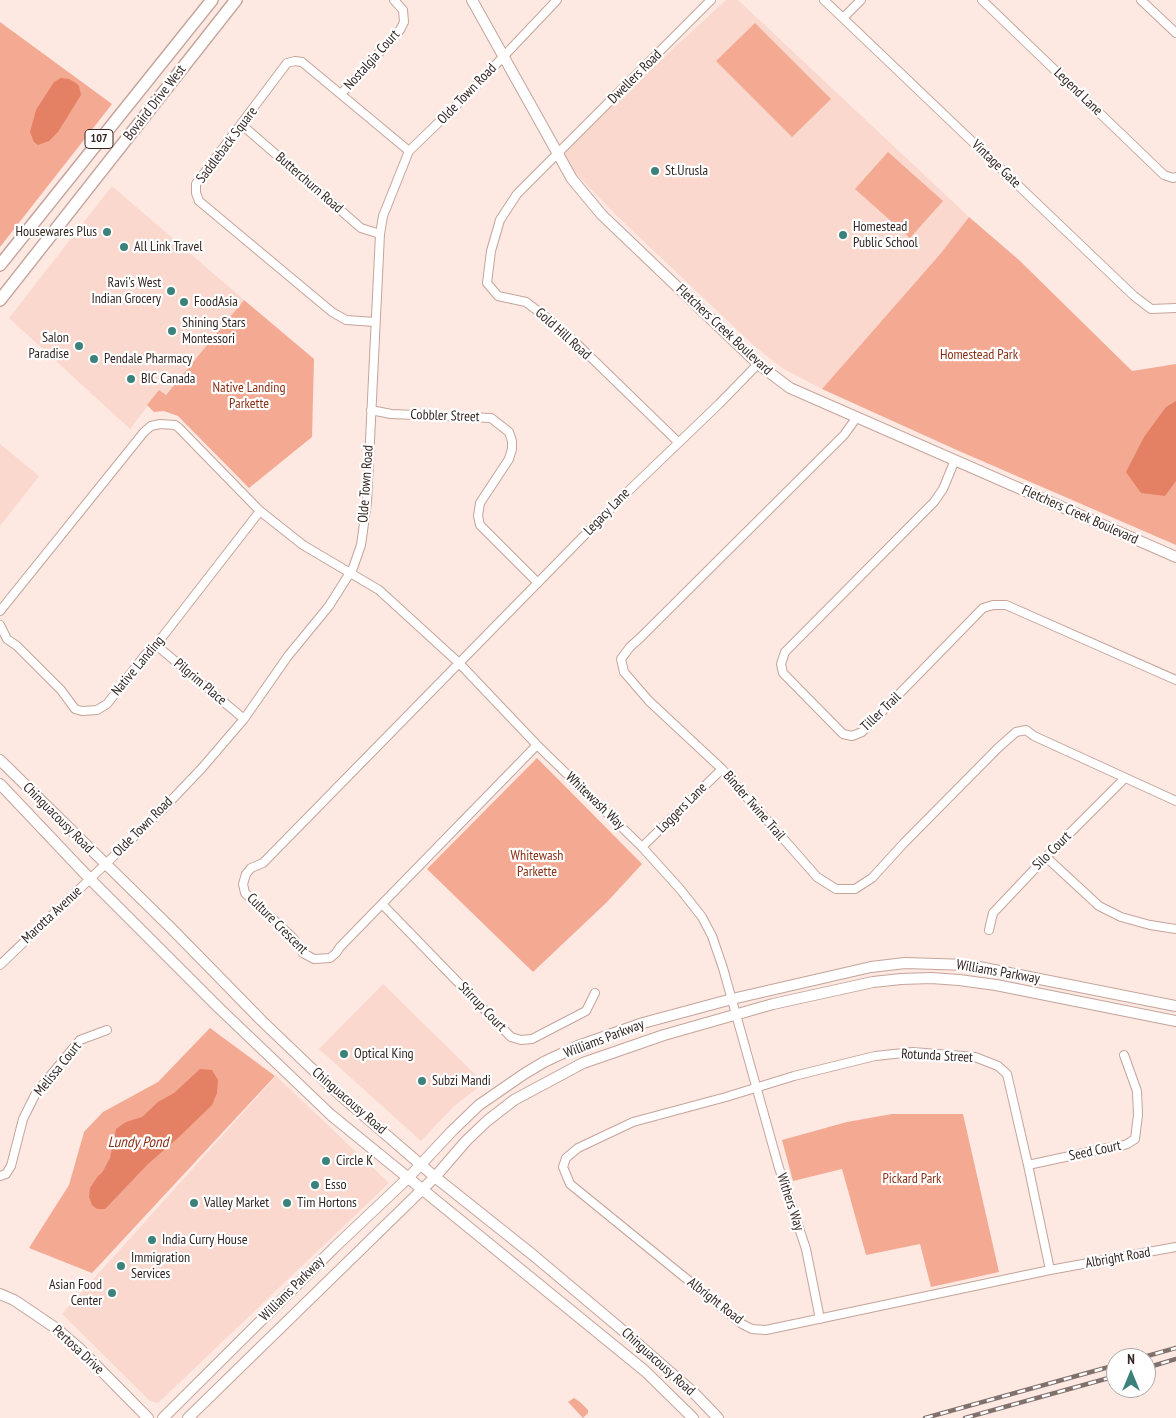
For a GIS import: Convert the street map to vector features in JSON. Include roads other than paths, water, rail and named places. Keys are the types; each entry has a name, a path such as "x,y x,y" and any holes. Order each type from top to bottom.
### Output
{"main road":[{"name":"Bovaird Drive West","path":"0,265 212,0"},
{"name":"Bovaird Drive West","path":"0,300 236,0"},
{"name":"Fletchers Creek Boulevard","path":"472,0 572,179 602,215 758,364 790,388 1176,557"},
{"name":"Chinguacousy Road","path":"0,760 262,1021 332,1088 436,1177 621,1329 694,1393 718,1418"},
{"name":"Chinguacousy Road","path":"0,784 90,879 219,1008 331,1115 645,1371 692,1418"},
{"name":"Williams Parkway","path":"163,1418 336,1246 409,1178 452,1130 478,1105 544,1062 578,1046 624,1029 732,999 871,967 905,963 948,963 977,966 1176,1006"},
{"name":"Williams Parkway","path":"188,1418 436,1177 466,1141 487,1121 514,1100 583,1063 620,1049 737,1015 828,991 872,982 931,978 959,980 1176,1021"},
{"name":"Pertosa Drive","path":"0,1294 14,1300 57,1329 79,1348 148,1418"}],"street":[{"name":"Nostalgia Court","path":"341,94 400,30 404,22 404,10 394,0"},
{"path":"503,56 557,0"},
{"name":"Dwellers Road","path":"558,154 711,0"},
{"name":"Vintage Gate","path":"824,0 1134,296 1151,309 1176,308"},
{"path":"843,18 861,0"},
{"name":"Legend Lane","path":"982,0 1164,176 1176,177"},
{"path":"1141,0 1176,33"},
{"name":"Olde Town Road","path":"106,865 202,768 244,719 288,656 328,606 354,568 361,546 367,502 370,410 380,234 383,216 409,152 467,95 503,56"},
{"name":"Saddleback Square","path":"375,322 346,320 332,312 199,201 196,194 196,184 287,63 295,61 302,62 409,152"},
{"name":"Butterchurn Road","path":"242,125 361,228 380,234"},
{"name":"Gold Hill Road","path":"558,154 517,194 500,220 491,251 487,283 498,296 526,302 547,318 571,338 678,442"},
{"name":"Legacy Lane","path":"459,663 618,501 758,364"},
{"name":"Cobbler Street","path":"370,410 390,414 490,418 509,432 512,450 480,503 478,516 480,525 538,583"},
{"name":"Binder Twine Trail","path":"857,417 844,436 630,647 621,659 624,672 722,769 817,877 836,889 856,889 872,878 904,843 1016,732 1026,730 1034,736 1176,801"},
{"path":"0,611 144,432 151,426 160,424 169,424 179,428 260,511 303,545 349,574"},
{"name":"Tiller Trail","path":"955,460 943,489 934,502 785,652 781,664 783,673 843,734 852,736 862,732 983,608 993,605 1006,605 1176,680"},
{"name":"Native Landing","path":"0,625 7,639 17,646 61,690 75,709 82,712 98,710 106,704 145,655 156,645 260,511"},
{"name":"Whitewash Way","path":"349,574 379,590 459,663 537,745 642,847 680,889 702,917 712,936 737,1015 756,1087"},
{"name":"Pilgrim Place","path":"156,645 244,719"},
{"name":"Culture Crescent","path":"459,663 263,863 251,868 246,874 245,893 294,938 303,953 314,959 330,958 537,745"},
{"name":"Loggers Lane","path":"642,847 722,769"},
{"name":"Silo Court","path":"989,930 992,913 1046,856 1125,778"},
{"path":"1046,856 1099,906 1121,917 1150,925 1176,929"},
{"name":"Marotta Avenue","path":"0,966 106,865"},
{"name":"Stirrup Court","path":"382,904 511,1037 521,1040 532,1039 586,1012 595,993"},
{"name":"Melissa Court","path":"0,1176 6,1174 11,1166 23,1119 36,1093 80,1040 107,1030"},
{"name":"Rotunda Street","path":"756,1087 875,1056 914,1052 975,1057 998,1066 1007,1074 1050,1270"},
{"name":"Seed Court","path":"1028,1165 1118,1147 1135,1139 1138,1115 1137,1091 1124,1055"},
{"name":"Withers Way","path":"756,1087 779,1168 806,1249 820,1318"},
{"name":"Albright Road","path":"756,1087 633,1122 578,1148 566,1158 563,1167 565,1176 570,1184 742,1324 752,1329 766,1330 1050,1270 1176,1247"}],"water":[{"path":"61,78 69,79 76,83 79,86 81,95 58,132 49,141 38,145 34,142 30,132 36,110 54,82"},
{"path":"1176,401 1176,481 1165,496 1141,493 1126,472 1144,437 1166,407"},
{"name":"Lundy Pond","path":"200,1069 212,1070 218,1080 217,1093 212,1105 148,1164 105,1209 97,1209 92,1205 89,1197 90,1188 102,1173 110,1158 116,1129 126,1122 142,1117 158,1102 174,1093"}],"railway":[{"path":"1156,1354 1176,1348"},
{"path":"1156,1365 1176,1359"},
{"path":"925,1418 1106,1368"},
{"path":"965,1418 1106,1379"}],"place":[{"name":"St.Urusla","path":"655,171"},
{"name":"Housewares Plus","path":"107,232"},
{"name":"Homestead Public School","path":"843,235"},
{"name":"All Link Travel","path":"124,247"},
{"name":"Ravi's West Indian Grocery","path":"171,291"},
{"name":"FoodAsia","path":"184,302"},
{"name":"Shining Stars Montessori","path":"172,331"},
{"name":"Salon Paradise","path":"79,346"},
{"name":"Pendale Pharmacy","path":"94,359"},
{"name":"BIC Canada","path":"131,379"},
{"name":"Optical King","path":"344,1054"},
{"name":"Subzi Mandi","path":"422,1081"},
{"name":"Circle K","path":"326,1161"},
{"name":"Esso","path":"315,1185"},
{"name":"Valley Market","path":"194,1203"},
{"name":"Tim Hortons","path":"287,1203"},
{"name":"India Curry House","path":"152,1240"},
{"name":"Immigration Services","path":"121,1266"},
{"name":"Asian Food Center","path":"112,1293"}],"park label":[{"name":"Homestead Park","path":"979,355"},
{"name":"Native Landing Parkette","path":"249,396"},
{"name":"Whitewash Parkette","path":"537,864"},
{"name":"Pickard Park","path":"912,1179"}]}
